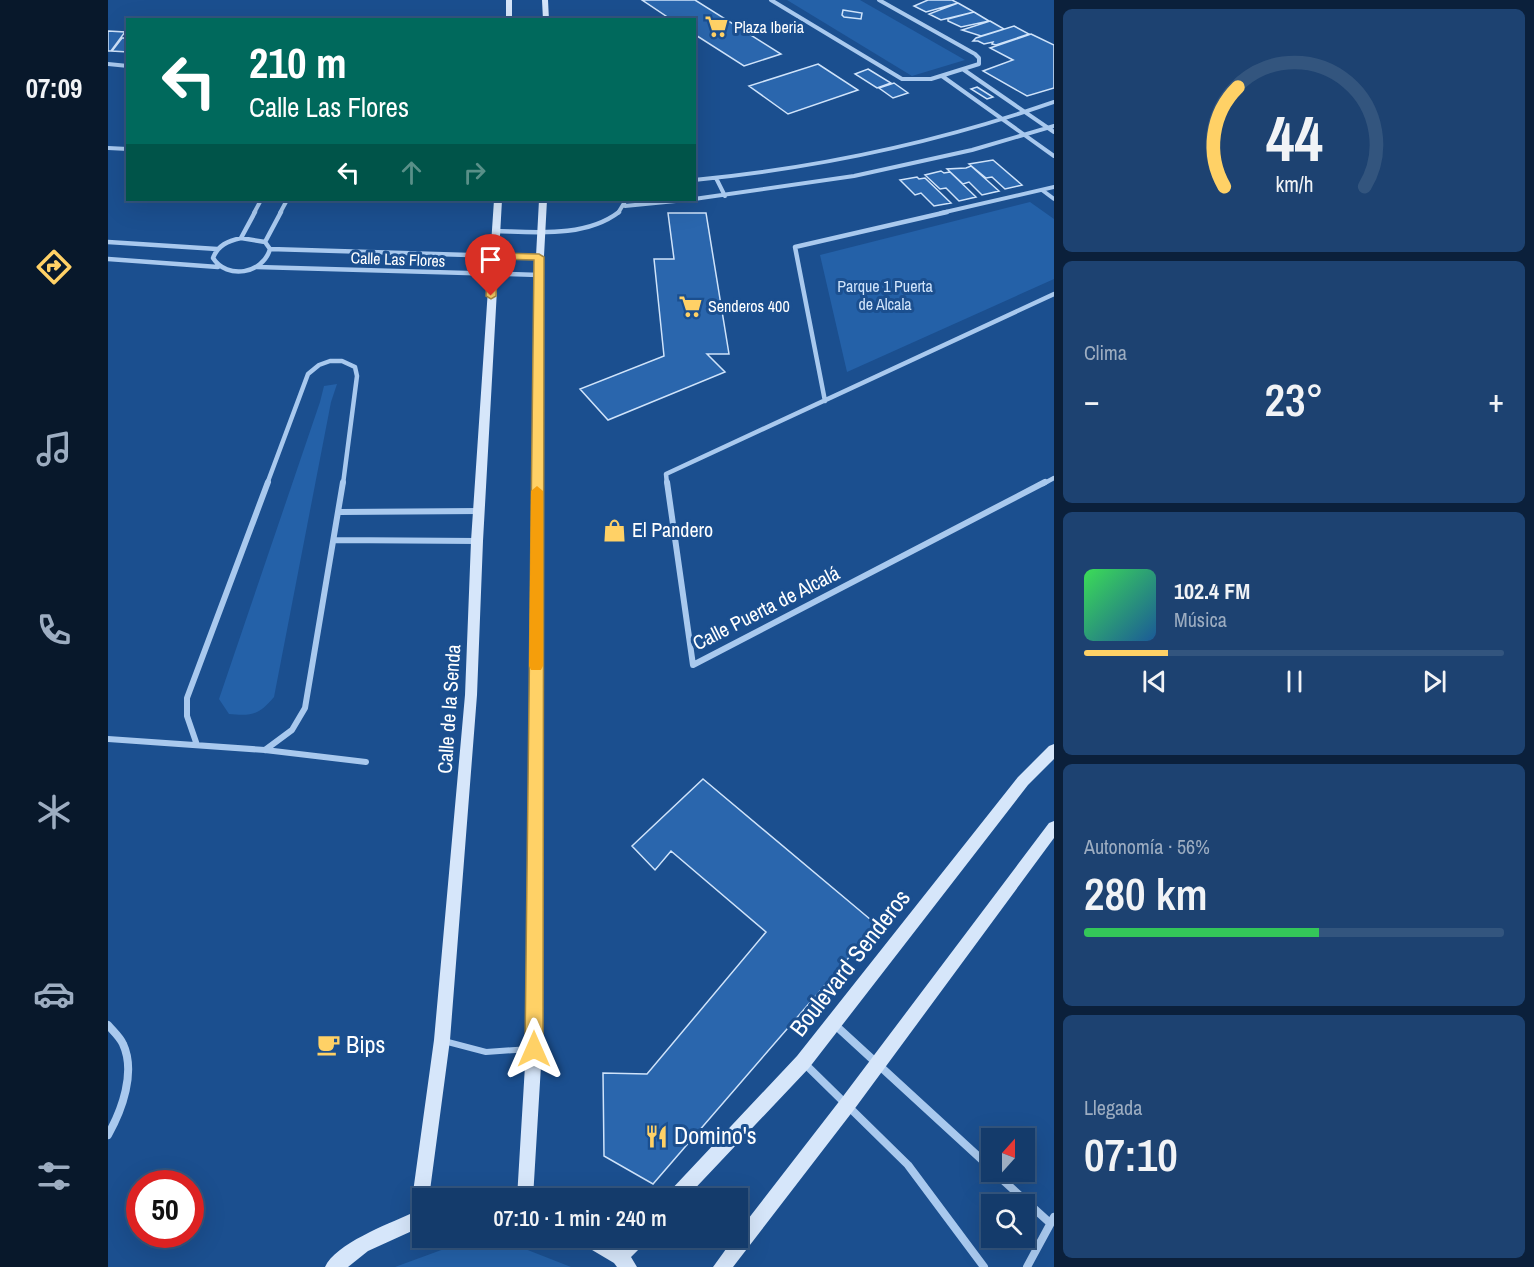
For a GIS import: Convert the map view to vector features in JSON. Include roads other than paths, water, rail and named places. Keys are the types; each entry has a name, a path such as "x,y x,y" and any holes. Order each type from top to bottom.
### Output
{"main road":[{"path":"509,0 509,18"},
{"path":"545,0 546,18"},
{"name":"Calle de la Senda","path":"424,1188 442,1040 471,695 477,541 498,201"},
{"path":"526,1188 534,1049 538,275 543,201"},
{"name":"Boulevard Senderos","path":"684,1188 802,1062 1023,781 1054,750"},
{"path":"722,1267 847,1105 876,1063 1054,827"},
{"path":"334,1267 362,1245 412,1222"},
{"path":"603,1248 624,1262 632,1248"}],"street":[{"path":"771,0 902,78 920,81 979,64 979,58 975,54 879,0"},
{"path":"108,64 126,66"},
{"path":"964,70 1024,112 1051,127 1054,132"},
{"path":"942,76 1054,156"},
{"path":"696,180 795,168 871,155 940,138 1054,102"},
{"path":"696,199 864,174 972,150 1051,127"},
{"path":"108,148 126,149"},
{"path":"716,178 725,195"},
{"path":"825,401 795,247 1054,187"},
{"path":"1042,190 1054,199"},
{"path":"241,238 260,201"},
{"path":"264,242 285,201"},
{"path":"495,231 540,232 581,228 606,222 615,217 625,206 626,201"},
{"path":"625,206 676,201"},
{"path":"219,267 213,258 217,249 223,244 241,238 264,242 270,249 270,255 265,262 257,267"},
{"path":"108,242 217,249"},
{"name":"Calle Las Flores","path":"270,249 539,257"},
{"path":"108,260 219,267"},
{"name":"Calle Las Flores","path":"219,267 232,271 257,267 538,275"},
{"name":"Calle Puerta de Alcalá","path":"1054,294 666,474 693,665 1054,478"},
{"path":"197,745 187,716 187,698 308,374 317,364 332,359 345,360 355,367 357,376 339,512 305,708 292,730 265,750"},
{"path":"339,512 480,511"},
{"path":"334,540 477,541"},
{"path":"108,739 265,750 366,762"},
{"path":"834,1024 981,1159"},
{"path":"108,1025 122,1043 127,1065 124,1099 116,1122 108,1135"},
{"path":"802,1062 908,1166 984,1267"},
{"path":"1007,1182 1052,1220 1027,1267"}],"lane":[{"path":"442,1040 487,1053 510,1053 534,1049"}],"place":[{"name":"Plaza Iberia","path":"716,27"},
{"name":"Senderos 400","path":"690,306"},
{"name":"El Pandero","path":"614,530"},
{"name":"Bips","path":"328,1045"},
{"name":"Domino's","path":"656,1136"}],"park label":[{"name":"Parque 1 Puerta de Alcala","path":"885,295"}]}
